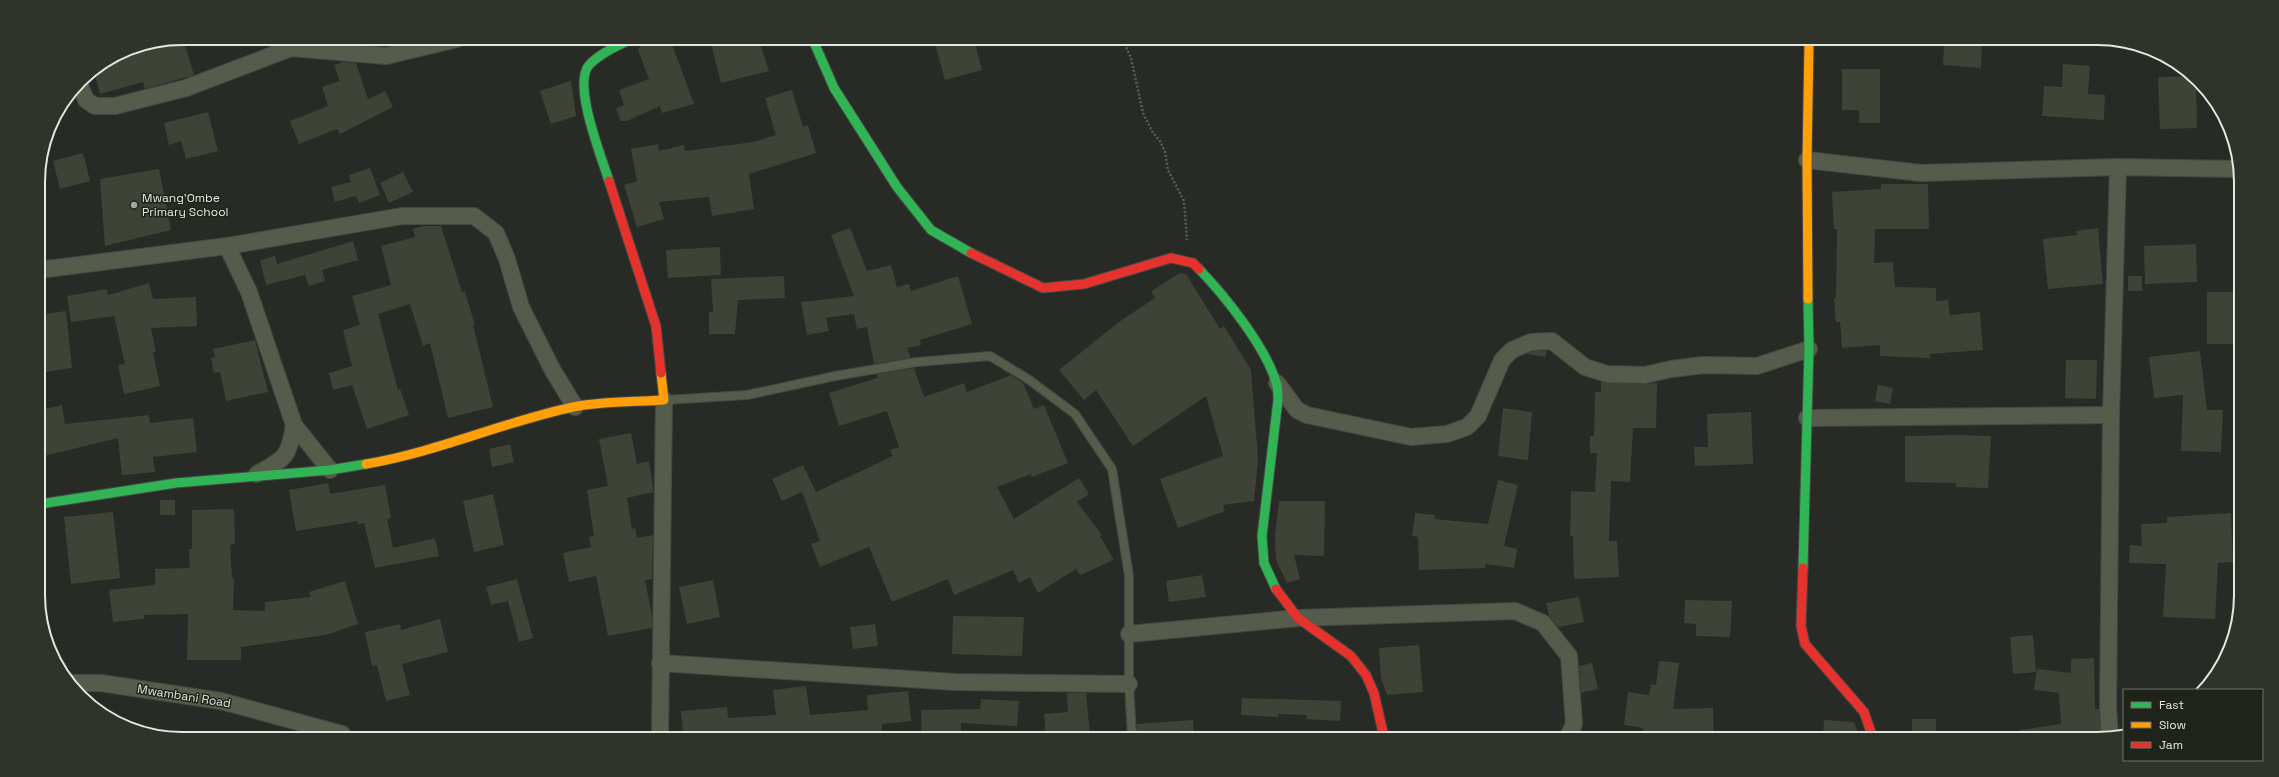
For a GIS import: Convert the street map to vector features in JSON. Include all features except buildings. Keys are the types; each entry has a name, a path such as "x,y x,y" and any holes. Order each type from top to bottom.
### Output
{"street":[{"path":"82,89 86,100 95,106 115,106 186,88 290,48 386,56 432,45"},
{"path":"619,45 589,64 583,84 588,115 656,326 664,400 660,732"},
{"path":"815,45 834,88 897,187 931,230 990,264 1043,288 1084,284 1171,258 1193,263 1225,298 1266,358 1277,383 1297,410 1307,415 1411,437 1447,434 1467,427 1478,416 1502,360 1512,350 1531,342 1552,341 1585,368 1607,374 1645,376 1671,369 1704,365 1756,366 1809,349"},
{"path":"1809,45 1807,160 1809,349 1801,626 1805,644 1864,712 1871,732"},
{"path":"1807,160 1921,173 2118,167 2233,169"},
{"path":"2110,731 2108,708 2111,415 2118,167"},
{"path":"45,269 227,246 402,216 474,216 496,233 507,259 521,307 552,369 575,407"},
{"path":"227,246 249,292 294,426 330,470"},
{"path":"1277,383 1278,400 1262,550 1264,563 1272,584 1298,618 1351,656 1366,675 1374,693 1383,732"},
{"path":"45,503 176,483 255,475 330,470 397,459 515,422 575,407 664,400"},
{"path":"1807,418 2111,415"},
{"path":"255,475 282,460 291,445 294,426"},
{"path":"1129,634 1298,618 1515,611 1543,623 1569,656 1574,724 1570,732"},
{"path":"660,663 956,682 1129,684"},
{"name":"Mwambani Road","path":"77,683 101,683 221,700 335,732"}],"lane":[{"path":"664,400 746,395 835,376 917,362 990,356 1028,379 1075,414 1112,469 1129,576 1129,684 1132,732"}],"path":[{"path":"1125,45 1130,58 1143,113 1153,133 1160,141 1165,152 1168,170 1184,201 1185,229 1193,263"}],"traffic: fast":[{"path":"609,181 590,121 584,87 585,73 590,64 599,56 619,45"},
{"path":"815,45 834,88 897,187 931,230 971,253"},
{"path":"1199,269 1232,307 1254,338 1271,368 1277,384 1278,400 1262,536 1264,563 1276,589"},
{"path":"1803,568 1809,349 1808,299"},
{"path":"45,503 176,483 330,470 366,464"}],"traffic: slow":[{"path":"1808,299 1807,160 1809,45"},
{"path":"366,464 392,459 444,445 547,413 573,407 607,403 664,400 661,373"}],"traffic: jam":[{"path":"609,181 656,326 661,373"},
{"path":"971,253 1043,288 1084,284 1171,258 1193,263 1199,269"},
{"path":"1803,568 1801,626 1805,644 1864,712 1871,732"},
{"path":"1276,589 1298,618 1351,656 1366,675 1374,693 1383,732"}],"place":[{"name":"Mwang'Ombe Primary School","path":"134,205"}]}
